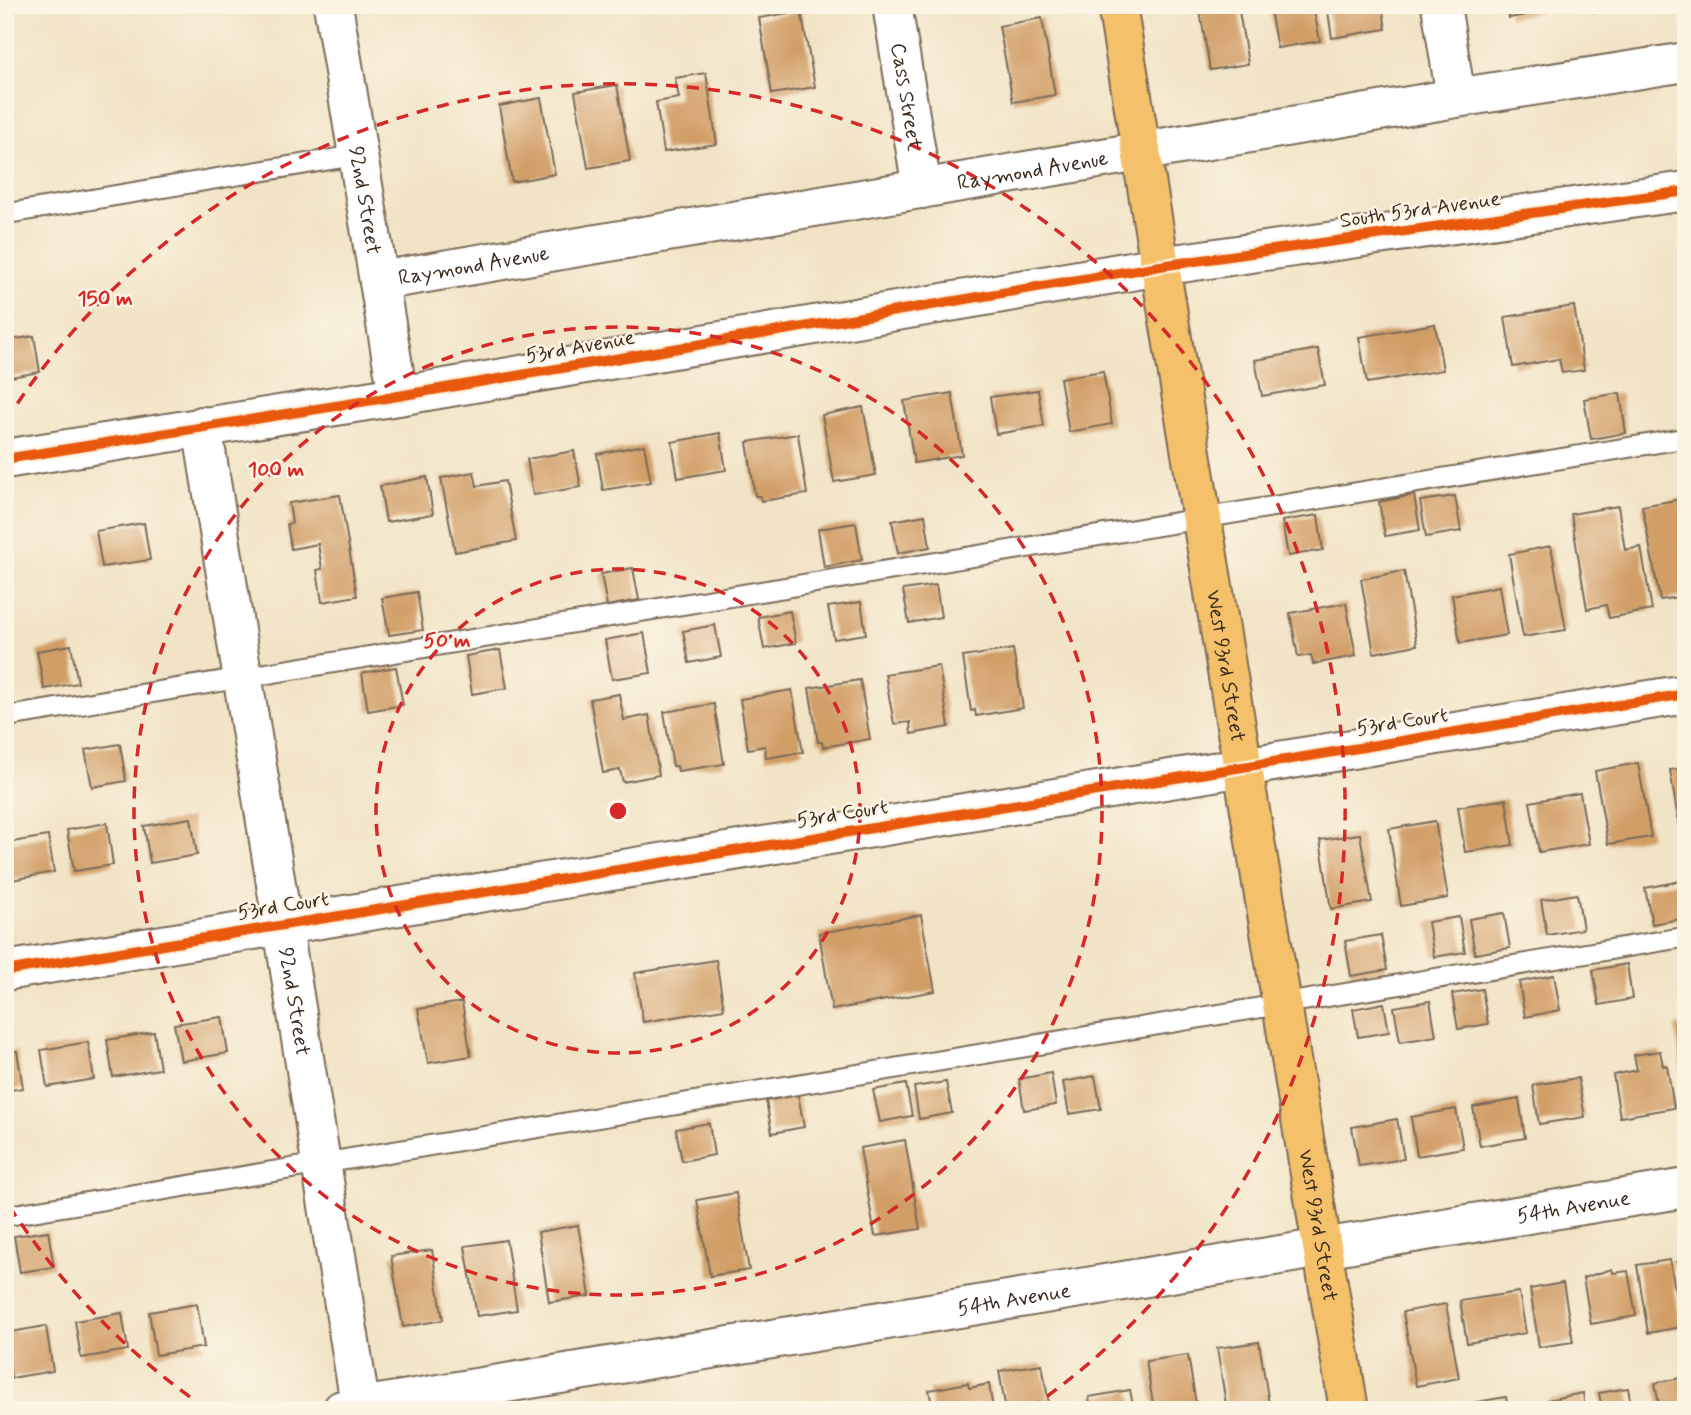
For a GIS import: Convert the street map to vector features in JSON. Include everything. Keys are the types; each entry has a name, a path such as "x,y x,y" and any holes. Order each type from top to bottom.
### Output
{"main road":[{"name":"West 93rd Street","path":"1117,5 1349,1410"}],"street":[{"name":"92nd Street","path":"333,5 398,397"},
{"name":"Cass Street","path":"892,5 922,189"},
{"path":"1441,5 1456,98"},
{"name":"Raymond Avenue","path":"379,281 1456,98 1686,62"},
{"name":"South 53rd Avenue","path":"1160,266 1686,191"},
{"name":"53rd Avenue","path":"5,459 398,397 1160,266"},
{"name":"92nd Street","path":"202,426 321,1164 355,1409"},
{"name":"53rd Court","path":"5,971 1686,694"},
{"name":"54th Avenue","path":"355,1409 1686,1188"}],"lane":[{"path":"5,214 358,155"},
{"path":"5,717 1686,438"},
{"path":"5,1216 1686,937"}],"building":[{"path":"1199,5 1238,5 1248,64 1210,70"},
{"path":"1269,5 1313,5 1320,41 1277,48"},
{"path":"1327,5 1382,5 1386,29 1332,38"},
{"path":"1507,5 1547,5 1548,11 1509,18"},
{"path":"1593,5 1626,5 1626,7 1594,12"},
{"path":"801,11 815,87 772,94 759,18"},
{"path":"1042,18 1055,95 1013,102 999,26"},
{"path":"706,73 717,144 664,152 656,102 679,98 675,78"},
{"path":"617,85 630,161 588,168 575,92"},
{"path":"541,98 555,174 512,182 499,106"},
{"path":"1574,306 1584,370 1562,373 1559,359 1513,367 1505,317"},
{"path":"1435,324 1443,370 1367,383 1359,337"},
{"path":"34,336 40,372 5,378 5,341"},
{"path":"1318,349 1325,385 1262,396 1255,360"},
{"path":"1103,371 1112,424 1069,432 1060,378"},
{"path":"1038,390 1044,426 996,434 990,397"},
{"path":"952,393 962,455 914,463 904,401"},
{"path":"1620,393 1626,433 1591,439 1584,399"},
{"path":"863,407 876,475 834,482 822,415"},
{"path":"720,433 726,470 678,478 672,442"},
{"path":"798,434 807,494 761,501 760,496 755,496 747,442"},
{"path":"644,445 651,482 603,490 597,454"},
{"path":"574,451 581,487 533,495 527,459"},
{"path":"474,472 477,486 505,481 516,541 455,552 441,478"},
{"path":"427,477 433,514 386,522 380,486"},
{"path":"340,495 357,596 322,602 317,570 322,569 318,544 291,549 287,524 292,523 289,503"},
{"path":"1414,495 1420,530 1385,536 1379,502"},
{"path":"1455,496 1461,531 1426,537 1420,501"},
{"path":"1686,498 1686,606 1680,607 1679,597 1660,600 1642,506"},
{"path":"1618,506 1625,550 1641,547 1652,610 1609,618 1606,605 1587,609 1571,514"},
{"path":"925,515 930,547 898,553 892,521"},
{"path":"1318,515 1323,550 1288,556 1282,521"},
{"path":"144,523 150,560 102,567 96,531"},
{"path":"856,523 862,560 824,567 818,529"},
{"path":"1551,546 1566,630 1523,637 1509,554"},
{"path":"633,568 639,600 607,606 601,574"},
{"path":"1404,571 1417,645 1374,653 1361,579"},
{"path":"936,585 941,617 909,623 903,590"},
{"path":"1499,586 1507,635 1460,643 1452,595"},
{"path":"417,592 423,630 389,635 382,598"},
{"path":"861,602 866,634 834,639 828,607"},
{"path":"1346,603 1356,656 1313,664 1311,655 1298,657 1290,613"},
{"path":"790,611 796,643 764,649 758,617"},
{"path":"715,625 721,657 689,663 683,631"},
{"path":"644,633 651,673 612,679 605,640"},
{"path":"71,645 78,683 44,689 37,651"},
{"path":"1013,649 1023,708 976,716 975,710 971,711 963,657"},
{"path":"500,650 507,688 472,694 466,656"},
{"path":"939,666 949,727 911,734 910,722 894,724 885,674"},
{"path":"396,667 403,705 368,711 362,673"},
{"path":"860,680 870,739 823,747 822,742 818,742 809,688"},
{"path":"792,690 803,752 766,758 765,746 748,749 740,699"},
{"path":"619,694 624,720 649,715 659,775 623,782 620,770 603,773 590,699"},
{"path":"714,704 724,764 678,771 677,766 673,766 664,712"},
{"path":"120,744 126,781 92,787 85,750"},
{"path":"1638,763 1651,837 1608,844 1595,771"},
{"path":"1686,768 1686,857 1684,857 1670,770"},
{"path":"1580,793 1589,844 1539,852 1530,802"},
{"path":"1506,799 1513,845 1465,852 1458,807"},
{"path":"191,818 197,855 150,863 144,826"},
{"path":"1435,821 1448,898 1401,906 1389,829"},
{"path":"107,823 113,865 74,871 67,830"},
{"path":"1360,834 1372,902 1331,909 1320,840"},
{"path":"48,836 54,872 12,880 6,843"},
{"path":"1681,881 1686,918 1652,924 1645,888"},
{"path":"1577,894 1583,929 1547,935 1541,900"},
{"path":"1504,913 1510,948 1475,954 1469,919"},
{"path":"921,915 935,991 832,1010 819,933"},
{"path":"1459,917 1465,952 1434,957 1428,922"},
{"path":"1381,935 1387,970 1351,976 1345,941"},
{"path":"716,960 724,1009 643,1022 635,973"},
{"path":"1627,964 1632,999 1599,1005 1593,970"},
{"path":"1554,975 1560,1010 1525,1017 1519,982"},
{"path":"1482,989 1488,1024 1458,1029 1452,994"},
{"path":"1430,1001 1436,1036 1400,1042 1394,1007"},
{"path":"462,1002 471,1056 428,1063 418,1009"},
{"path":"1384,1003 1389,1032 1358,1037 1353,1009"},
{"path":"222,1017 228,1053 181,1061 174,1024"},
{"path":"1686,1025 1686,1085 1684,1085 1675,1026"},
{"path":"154,1032 160,1069 113,1077 107,1040"},
{"path":"88,1042 94,1079 47,1087 41,1050"},
{"path":"17,1051 23,1088 5,1091 5,1053"},
{"path":"1660,1051 1663,1066 1667,1065 1674,1108 1620,1117 1613,1075 1637,1070 1634,1055"},
{"path":"1051,1073 1056,1105 1024,1110 1019,1079"},
{"path":"1095,1076 1101,1109 1069,1114 1063,1082"},
{"path":"1578,1078 1585,1117 1539,1124 1533,1085"},
{"path":"946,1082 952,1113 919,1119 914,1087"},
{"path":"906,1084 912,1116 880,1122 873,1090"},
{"path":"798,1095 804,1127 772,1133 766,1101"},
{"path":"1519,1099 1525,1138 1480,1146 1473,1107"},
{"path":"1456,1109 1463,1148 1417,1156 1411,1117"},
{"path":"1397,1119 1404,1159 1359,1166 1352,1127"},
{"path":"709,1123 714,1155 682,1161 676,1129"},
{"path":"905,1140 920,1229 875,1236 860,1148"},
{"path":"736,1193 749,1270 710,1276 697,1200"},
{"path":"578,1225 590,1296 549,1302 538,1232"},
{"path":"48,1231 54,1267 20,1272 14,1236"},
{"path":"506,1240 517,1310 477,1316 465,1246"},
{"path":"432,1250 443,1320 403,1327 391,1256"},
{"path":"1670,1260 1681,1327 1648,1333 1637,1265"},
{"path":"1686,1261 1686,1310 1684,1310 1677,1262"},
{"path":"1612,1269 1613,1273 1628,1271 1636,1316 1591,1324 1583,1278"},
{"path":"1563,1283 1573,1342 1539,1347 1530,1289"},
{"path":"1519,1292 1526,1333 1467,1343 1460,1301"},
{"path":"197,1304 204,1347 156,1355 149,1312"},
{"path":"1446,1304 1459,1378 1416,1386 1403,1312"},
{"path":"122,1313 128,1350 81,1358 75,1321"},
{"path":"46,1326 53,1371 11,1378 5,1333"},
{"path":"1259,1342 1270,1410 1227,1410 1217,1348"},
{"path":"1188,1355 1197,1410 1154,1410 1146,1361"},
{"path":"1042,1364 1050,1410 1006,1410 999,1371"},
{"path":"1686,1377 1686,1410 1660,1410 1655,1383"},
{"path":"968,1383 969,1388 989,1384 993,1410 933,1410 929,1390"},
{"path":"1628,1388 1632,1410 1602,1410 1599,1393"},
{"path":"1130,1390 1134,1410 1091,1410 1089,1397"},
{"path":"1583,1393 1585,1410 1549,1410 1547,1400"},
{"path":"1506,1397 1508,1410 1473,1410 1471,1403"},
{"path":"911,1405 916,1410 895,1410 897,1407"}],"cycle path":[{"path":"5,459 398,396 1160,266 1686,191"},
{"path":"5,971 1686,694"}]}
